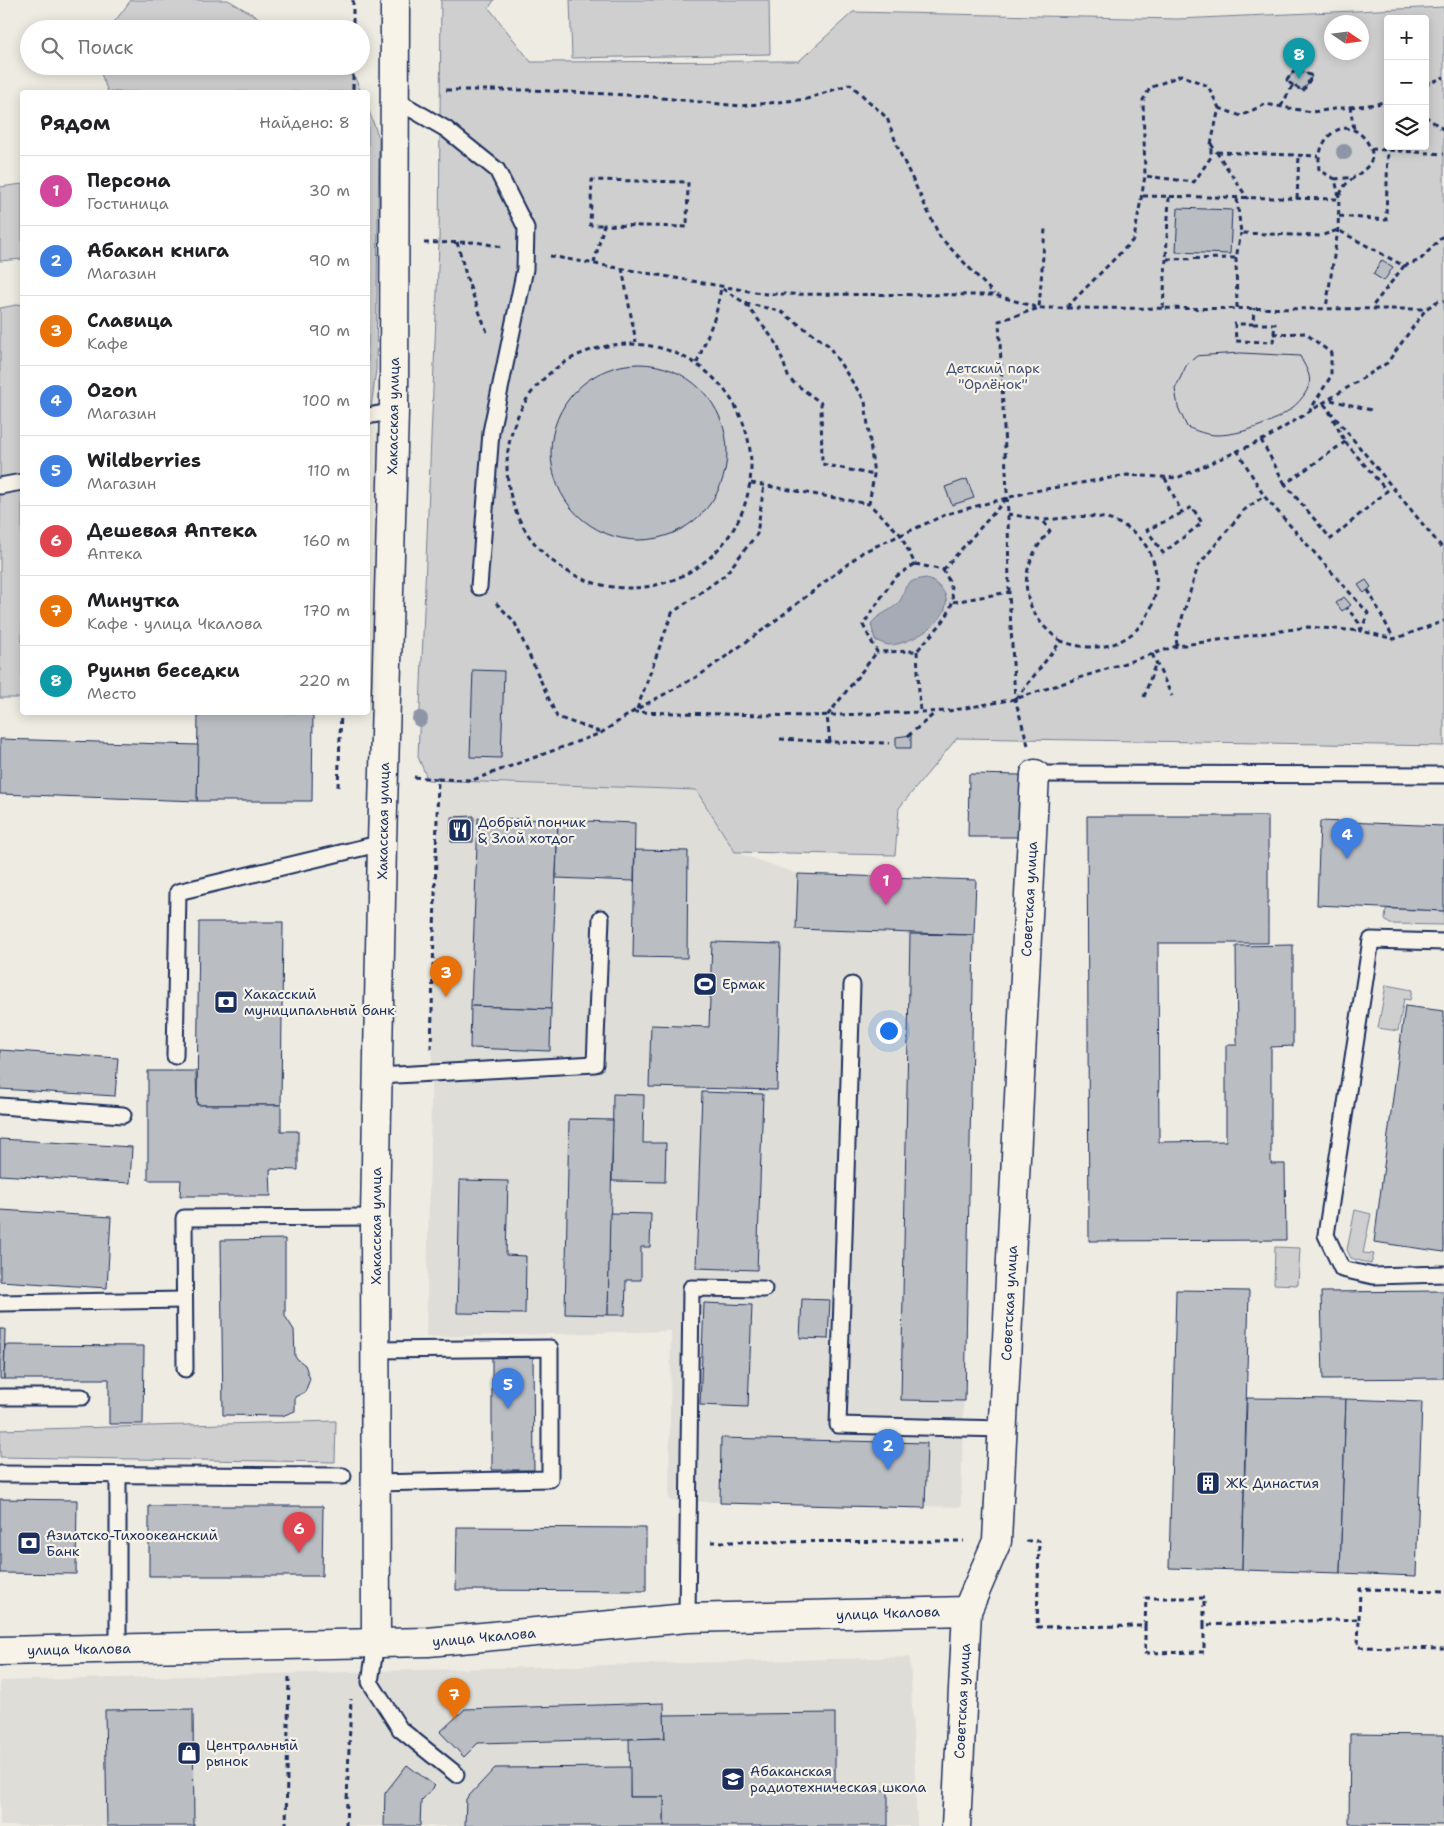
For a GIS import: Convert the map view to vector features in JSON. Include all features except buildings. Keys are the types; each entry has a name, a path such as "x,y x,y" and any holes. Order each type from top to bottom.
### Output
{"street":[{"name":"Хакасская улица","path":"376,1643 375,1217 382,843 381,413 394,99 394,0"},
{"name":"Советская улица","path":"956,1826 966,1611 997,1541 1035,774"},
{"name":"улица Чкалова","path":"0,1651 428,1642 687,1618 966,1611"}],"lane":[{"path":"394,99 446,129 497,170 526,228 525,269 491,432 479,587"},
{"path":"0,486 20,482"},
{"path":"1035,774 1444,775"},
{"path":"175,1056 178,892 382,843"},
{"path":"378,1076 596,1064 601,918"},
{"path":"1444,942 1371,940 1326,1235 1342,1269 1373,1276 1444,1274"},
{"path":"852,985 838,1425 1002,1429"},
{"path":"0,1106 122,1114"},
{"path":"185,1369 184,1218 375,1217"},
{"path":"687,1618 690,1288 764,1290"},
{"path":"0,1302 184,1300"},
{"path":"375,1350 550,1348 550,1479 376,1484"},
{"path":"0,1397 82,1397"},
{"path":"0,1474 342,1476"},
{"path":"118,1476 118,1648"},
{"path":"376,1643 370,1682 400,1729 456,1774"}],"path":[{"path":"353,0 353,20"},
{"path":"1296,69 1312,76 1303,91 1293,85 1286,81 1296,69"},
{"path":"353,75 353,90"},
{"path":"1066,308 1134,239 1146,176 1143,100 1150,88 1181,75 1208,86 1219,108 1211,144 1211,156 1194,182 1146,176"},
{"path":"1429,83 1444,77"},
{"path":"446,90 533,90 643,96 740,106 807,98 850,84 887,118 900,153 940,237 995,295"},
{"path":"1281,106 1293,85"},
{"path":"1219,108 1241,116 1261,105 1281,106 1312,112 1377,104 1384,101"},
{"path":"1339,199 1343,187 1366,170 1370,163 1371,150 1362,134 1354,128 1350,107"},
{"path":"1429,119 1444,130"},
{"path":"1354,128 1338,130 1325,139 1318,156 1320,170 1335,179 1356,177"},
{"path":"1211,144 1248,199"},
{"path":"1371,150 1384,148"},
{"path":"1339,216 1386,220 1388,150"},
{"path":"1407,150 1444,154"},
{"path":"1217,152 1318,156"},
{"path":"1297,199 1299,155"},
{"path":"1326,308 1339,216 1339,199 1335,179"},
{"path":"592,180 688,182 687,227 604,225 590,225 592,180"},
{"path":"1143,196 1237,199 1339,199"},
{"path":"1162,308 1169,197"},
{"path":"1237,199 1241,234 1236,258 1237,308"},
{"path":"594,263 604,225"},
{"path":"1039,308 1046,229"},
{"path":"1241,234 1320,236 1338,230 1404,266"},
{"path":"1370,309 1404,266 1420,260 1444,235"},
{"path":"488,334 468,282 457,242 476,242 716,285 745,303 780,311 828,345 865,401 874,475 869,504"},
{"path":"1166,259 1236,258"},
{"path":"622,268 636,342"},
{"path":"721,288 766,294 995,295 1039,308 1426,309"},
{"path":"697,364 716,314 721,288"},
{"path":"431,1073 438,779 473,780 601,732 637,709 700,675 771,624 863,552 948,514 1029,492 1127,475 1177,478 1261,440 1324,404 1387,363 1426,309 1438,301 1444,301"},
{"path":"745,303 777,344 789,379 821,403 822,464 874,475"},
{"path":"1035,774 1015,699 1008,592 1008,514 998,321 1039,308"},
{"path":"1253,324 1254,308"},
{"path":"1235,324 1253,324 1275,324 1273,342 1236,341 1235,324"},
{"path":"1273,334 1305,333 1331,353 1331,376 1309,413"},
{"path":"625,342 636,342 702,365 731,396 749,433 753,475 743,515 720,550 686,576 647,588 605,587 568,573 537,548 516,514 506,476 510,436 525,399 552,370 586,350 625,342"},
{"path":"1330,400 1371,410"},
{"path":"1261,440 1285,484 1331,540 1387,491 1344,442 1324,404"},
{"path":"1324,404 1444,550"},
{"path":"1285,484 1344,442"},
{"path":"1237,450 1264,496 1368,613 1361,631"},
{"path":"1165,477 1182,512"},
{"path":"751,484 869,504 900,534 915,564"},
{"path":"637,709 672,613 725,575 757,534 764,485"},
{"path":"1177,646 1176,638 1198,566 1244,510 1264,496"},
{"path":"943,570 1007,498"},
{"path":"1192,507 1202,523 1163,553 1147,530 1182,512 1192,507"},
{"path":"1008,514 1043,520 1088,517 1106,518 1122,524 1137,535 1148,549 1156,569 1157,590 1153,606 1145,621 1134,633 1117,644 1097,648 1077,647 1061,641 1047,632 1029,604 1026,589 1026,574 1030,559 1038,544 1050,531 1043,520"},
{"path":"877,652 863,625 894,578 915,564 943,570 952,584 953,602 950,612 917,651 920,712"},
{"path":"1368,590 1394,639"},
{"path":"953,602 1008,592"},
{"path":"1347,608 1359,623 1361,631"},
{"path":"632,712 827,716 936,712 1015,699 1177,646 1308,627 1361,631 1394,639 1444,621"},
{"path":"1015,699 1061,641"},
{"path":"877,652 917,651"},
{"path":"830,742 827,716 877,652"},
{"path":"1152,654 1172,696"},
{"path":"1144,697 1153,676 1156,662"},
{"path":"908,736 936,712"},
{"path":"338,787 342,715"},
{"path":"780,739 889,743"},
{"path":"688,1542 1039,1542 1038,1628 1145,1626"},
{"path":"1444,1591 1360,1589 1358,1647 1444,1649"},
{"path":"1146,1598 1204,1598 1204,1652 1145,1653 1145,1626 1146,1598"},
{"path":"1204,1624 1359,1619"},
{"path":"286,1645 289,1663 286,1826"},
{"path":"346,1826 352,1693"}],"shaded area":[{"path":"926,578 940,587 946,598 945,609 939,619 929,629 903,642 888,645 875,640 871,624 900,601 907,585"},
{"path":"438,781 696,790 735,852 798,874 976,880 961,1507 669,1501 671,1331 426,1337"},
{"path":"910,1657 917,1826 0,1826 0,1681"}],"green space":[{"path":"131,0 228,0 262,20 116,20"},
{"name":"Детский парк \"Орлёнок\"","path":"441,0 494,0 489,8 531,62 799,61 853,12 1178,19 1444,7 1444,746 957,738 899,808 895,855 735,852 696,790 428,780 418,757 439,243"},
{"path":"570,0 769,0 770,54 572,58"},
{"path":"101,75 354,75 360,90 107,90"},
{"path":"370,114 379,138 376,370 370,414"},
{"path":"20,184 20,259 0,261 0,187"},
{"path":"20,304 20,698 0,698 0,308"},
{"path":"1386,909 1444,911 1444,925 1390,924 1385,920"},
{"path":"1386,985 1412,990 1410,1000 1404,999 1398,1031 1378,1028"},
{"path":"1355,1210 1371,1214 1363,1253 1374,1254 1371,1264 1351,1258 1347,1250"},
{"path":"1275,1247 1300,1248 1298,1285 1274,1284"},
{"path":"336,1421 335,1462 0,1457 0,1430"}],"tram line":[{"path":"1241,353 1300,356 1310,381 1304,396 1284,414 1256,427 1242,431 1213,435 1187,427 1178,407 1175,389 1187,364 1197,356 1241,353"}],"place":[{"name":"Руины беседки","path":"1299,79"},
{"name":"Добрый пончик & Злой хотдог","path":"460,830"},
{"name":"Ozon","path":"1347,859"},
{"name":"Персона","path":"886,905"},
{"name":"Ермак","path":"705,984"},
{"name":"Славица","path":"446,997"},
{"name":"Хакасский муниципальный банк","path":"226,1002"},
{"name":"Wildberries","path":"508,1409"},
{"name":"Абакан книга","path":"888,1470"},
{"name":"ЖК Династия","path":"1208,1483"},
{"name":"Азиатско-Тихоокеанский Банк","path":"29,1543"},
{"name":"Дешевая Аптека","path":"299,1553"},
{"name":"Минутка","path":"454,1719"},
{"name":"Центральный рынок","path":"189,1753"},
{"name":"Абаканская радиотехническая школа","path":"733,1779"}]}
